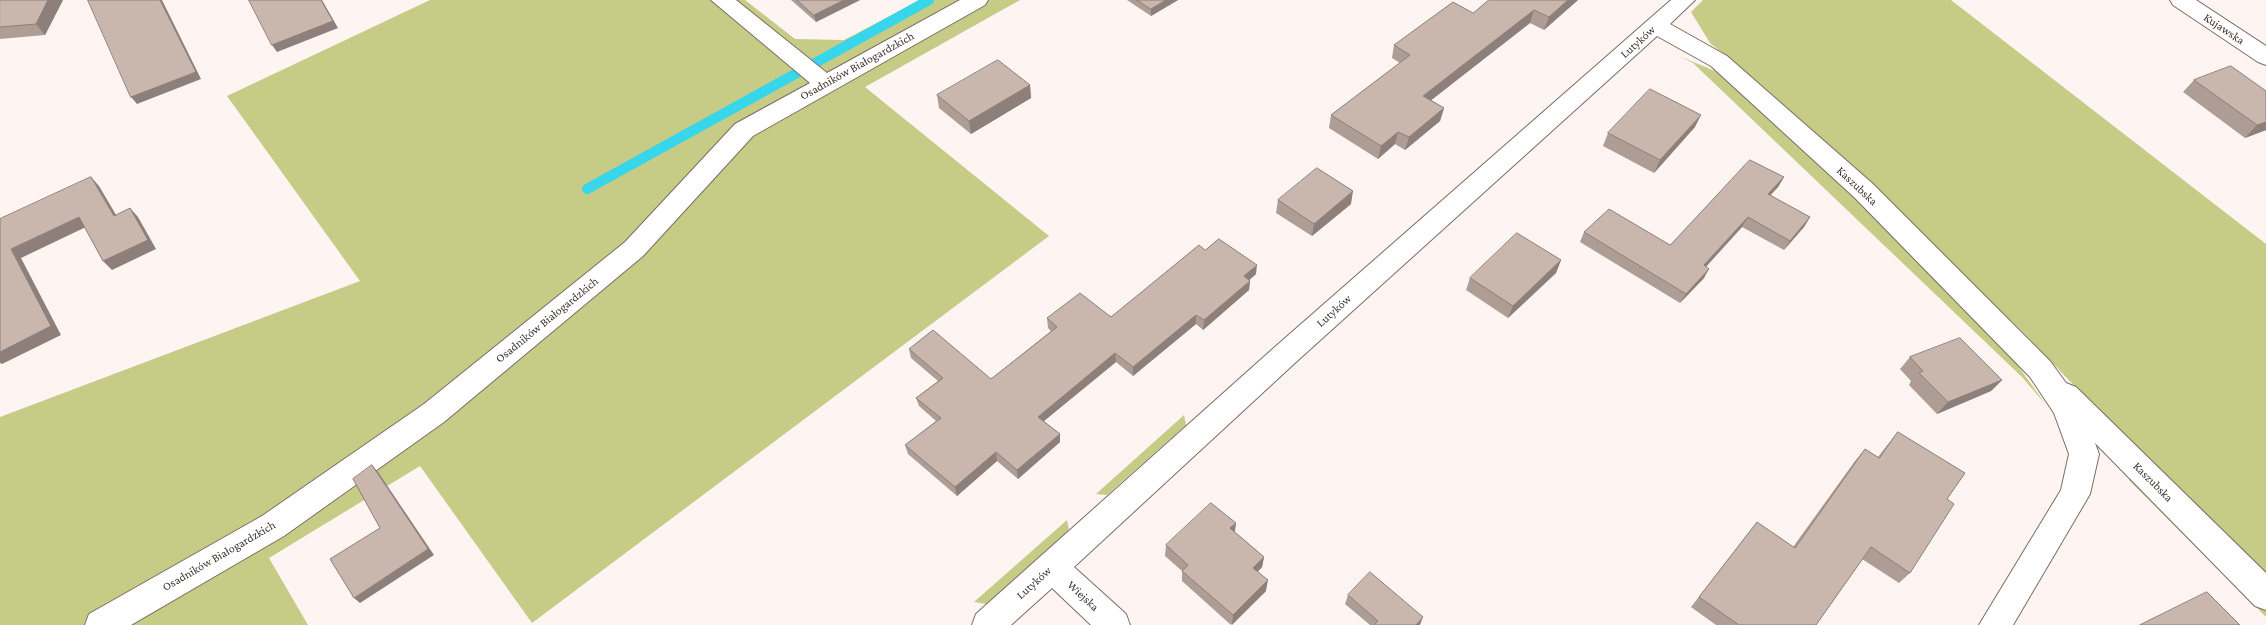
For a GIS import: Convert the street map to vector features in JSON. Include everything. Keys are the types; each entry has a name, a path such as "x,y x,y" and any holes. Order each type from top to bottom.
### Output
{"street":[{"path":"722,0 813,73"},
{"name":"Osadników Białogardzkich","path":"101,625 272,526 434,413 634,249 744,130 813,73 977,0"},
{"name":"Kujawska","path":"2181,0 2266,57"},
{"name":"Lutyków","path":"988,625 1286,354 1656,26 1674,3"},
{"name":"Kaszubska","path":"1656,26 1719,61 1864,192 2266,595"},
{"name":"Kaszubska","path":"1995,625 2075,494 2084,454 2067,408 2040,369"},
{"name":"Wiejska","path":"1052,567 1114,625"}],"green space":[{"path":"430,0 745,0 795,39 844,40 921,0 1020,0 865,87 1049,236 532,623 420,466 269,558 308,625 0,625 0,417 360,281 227,96"},
{"path":"1703,0 1951,0 2266,244 2266,617 2129,480 2151,461 2103,416 2024,333 1767,90 1710,43 1691,12"},
{"path":"1679,56 1715,71 1763,108 1920,261 2006,349 2046,405 2022,377 1693,63"},
{"path":"1184,415 1186,425 1107,495 1096,494"},
{"path":"1067,520 1069,530 986,604 974,602"}],"building":[{"path":"0,0 48,0 36,24 0,27"},
{"path":"88,0 160,0 196,72 131,97"},
{"path":"249,0 321,0 333,21 272,45"},
{"path":"797,0 844,0 814,15"},
{"path":"1137,0 1166,0 1151,9"},
{"path":"1489,0 1568,0 1549,17 1534,10 1423,96 1444,108 1409,137 1398,132 1381,146 1331,115 1410,55 1394,45 1453,2 1473,13"},
{"path":"998,60 1030,85 969,121 937,95"},
{"path":"2231,66 2266,91 2266,122 2257,125 2194,80"},
{"path":"1650,89 1701,115 1660,160 1608,133"},
{"path":"1750,160 1784,177 1768,194 1810,217 1790,241 1748,217 1704,265 1709,269 1686,294 1584,232 1609,209 1670,245"},
{"path":"1317,168 1353,191 1314,224 1278,200"},
{"path":"91,177 114,216 130,208 148,240 103,261 79,217 11,249 51,326 0,352 0,219"},
{"path":"1517,233 1561,260 1513,306 1470,278"},
{"path":"1219,239 1257,265 1244,276 1250,281 1204,320 1196,315 1133,367 1115,353 1038,417 1060,434 1017,470 996,452 955,487 905,445 941,418 916,398 943,378 909,349 933,330 991,379 1057,327 1047,318 1080,293 1111,317 1199,245 1205,250"},
{"path":"1960,338 2002,380 1948,402 1919,373 1923,371 1910,357"},
{"path":"1898,432 1965,473 1947,499 1954,504 1910,573 1871,547 1816,625 1739,625 1699,597 1757,522 1795,548 1865,449 1879,458"},
{"path":"372,465 428,549 354,598 330,559 380,528 353,479"},
{"path":"1211,503 1236,523 1230,528 1264,557 1253,568 1268,580 1233,615 1182,571 1188,565 1166,545"},
{"path":"1370,572 1423,617 1416,625 1374,625 1378,621 1348,595"},
{"path":"2207,592 2240,625 2140,625"}],"waterway":[{"path":"587,189 929,0"}]}
